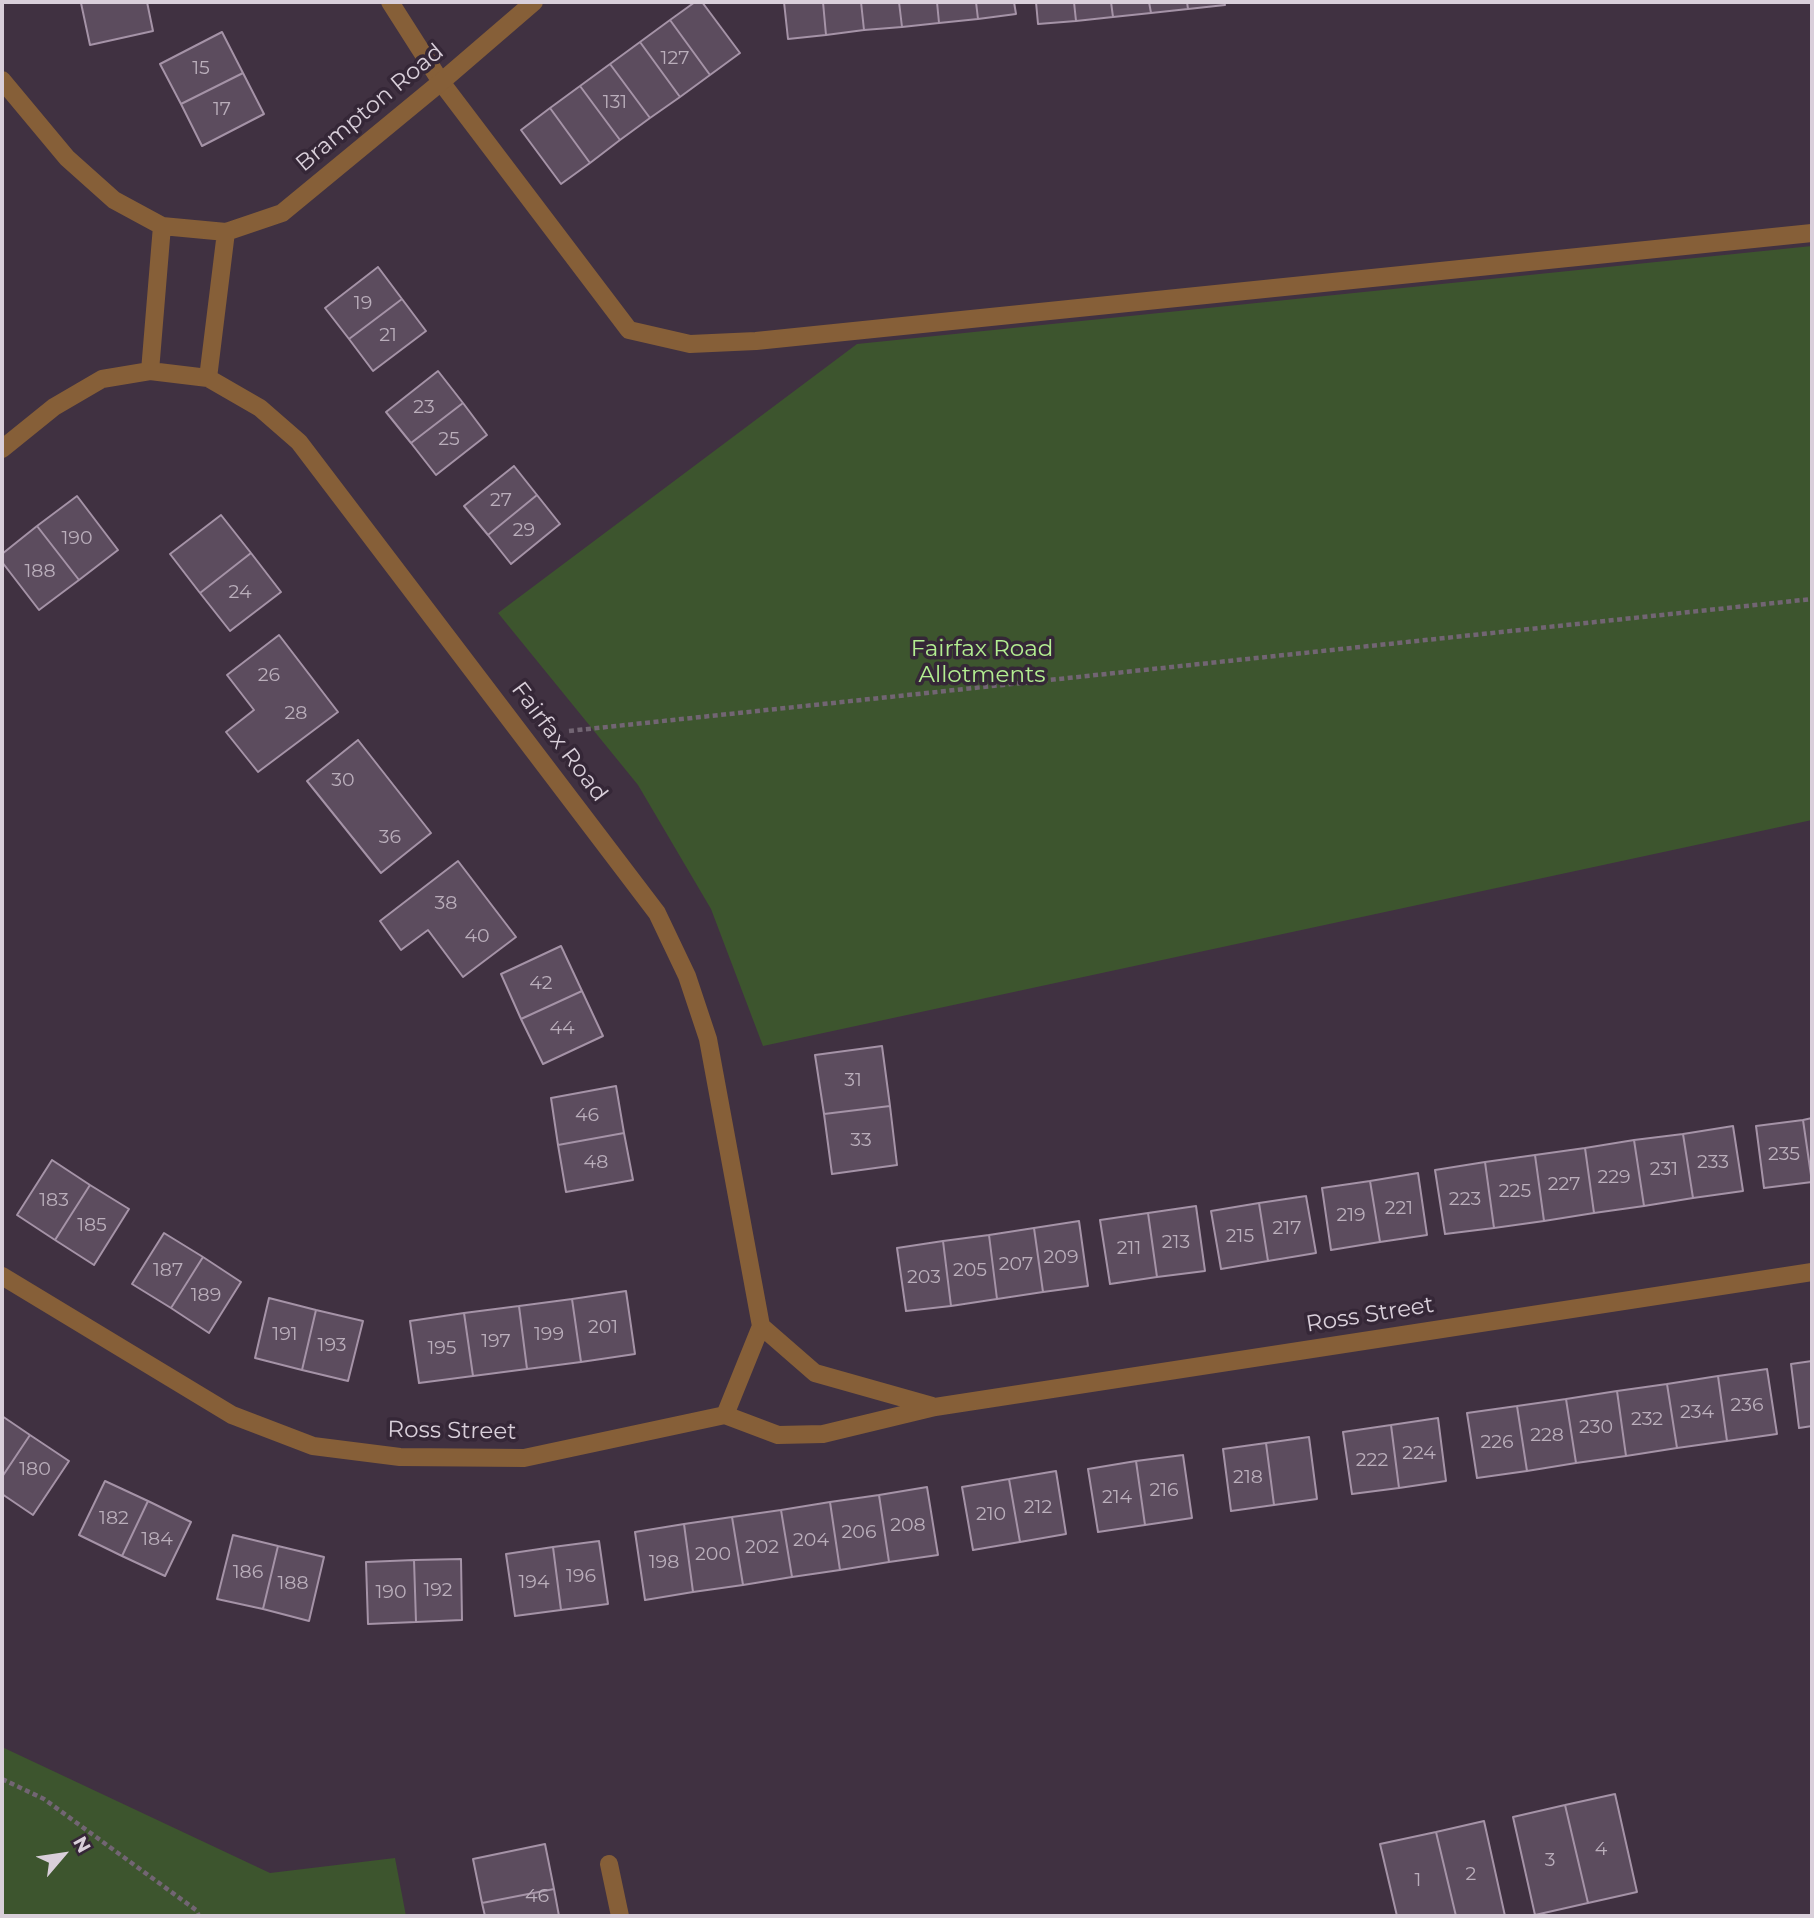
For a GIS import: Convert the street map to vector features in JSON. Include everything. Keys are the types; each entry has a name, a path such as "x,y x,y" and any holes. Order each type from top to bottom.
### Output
{"street":[{"path":"390,2 442,82 629,330 690,344 756,341 1812,233"},
{"name":"Brampton Road","path":"226,232 282,213 442,82 534,2"},
{"path":"2,80 67,158 114,200 162,226 226,232 208,378 150,371 102,379 54,407 2,449"},
{"path":"150,371 162,226"},
{"name":"Fairfax Road","path":"208,378 260,408 299,442 657,913 687,976 708,1039 761,1326"},
{"name":"Ross Street","path":"2,1276 232,1415 313,1446 400,1457 524,1458 725,1415 778,1435 823,1434 935,1407 1812,1272"},
{"path":"725,1415 761,1326"},
{"name":"Ross Street","path":"761,1326 815,1373 935,1407"},
{"path":"609,1864 620,1916"}],"path":[{"path":"523,735 1812,599"},
{"path":"2,1779 44,1799 196,1910 199,1916"}],"green space":[{"name":"Fairfax Road Allotments","path":"1812,246 1812,820 763,1046 711,909 638,785 498,613 857,344"},
{"path":"2,1747 270,1873 395,1858 406,1916 2,1916"}],"building":[{"path":"147,2 153,31 90,45 81,3"},
{"path":"695,2 702,2 740,53 710,75 670,20"},
{"path":"784,2 823,2 826,35 788,39"},
{"path":"823,2 861,2 864,30 826,35"},
{"path":"861,2 899,2 902,27 864,30"},
{"path":"899,2 937,2 939,23 902,27"},
{"path":"937,2 976,2 978,19 939,23"},
{"path":"976,2 1014,2 1016,14 978,19"},
{"path":"1036,2 1074,2 1076,21 1038,24"},
{"path":"1074,2 1111,2 1113,17 1076,21"},
{"path":"1111,2 1149,2 1151,13 1113,17"},
{"path":"1149,2 1187,2 1188,9 1151,13"},
{"path":"1187,2 1224,2 1225,5 1188,9"},
{"path":"670,20 710,75 680,97 640,42"},
{"path":"222,32 243,73 181,104 160,64"},
{"path":"640,42 680,97 650,118 610,64"},
{"path":"610,64 650,118 620,140 580,86"},
{"path":"243,73 264,114 202,146 181,104"},
{"path":"580,86 620,140 590,163 550,108"},
{"path":"550,108 590,163 561,184 521,130"},
{"path":"378,267 402,299 349,339 325,308"},
{"path":"402,299 426,331 373,371 349,339"},
{"path":"438,371 463,403 411,443 386,412"},
{"path":"463,403 487,435 436,475 411,443"},
{"path":"514,466 537,495 488,535 464,506"},
{"path":"537,495 560,524 511,564 488,535"},
{"path":"77,496 118,550 79,580 37,526"},
{"path":"221,515 251,553 200,593 170,554"},
{"path":"37,526 79,580 39,610 2,562 2,554"},
{"path":"251,553 281,592 230,631 200,593"},
{"path":"279,635 338,712 258,772 226,732 254,710 227,675"},
{"path":"358,740 431,833 381,873 307,781"},
{"path":"458,861 516,937 463,977 428,930 401,950 380,921"},
{"path":"561,946 582,991 521,1019 501,974"},
{"path":"582,991 603,1036 543,1064 521,1019"},
{"path":"882,1046 890,1106 824,1114 815,1055"},
{"path":"616,1086 624,1133 558,1145 551,1098"},
{"path":"890,1106 897,1165 832,1174 824,1114"},
{"path":"1812,1118 1812,1182 1803,1120"},
{"path":"1803,1120 1812,1182 1764,1188 1756,1126"},
{"path":"1733,1126 1743,1191 1693,1198 1683,1134"},
{"path":"624,1133 633,1180 566,1192 558,1145"},
{"path":"1683,1134 1693,1198 1644,1206 1634,1140"},
{"path":"1634,1140 1644,1206 1594,1213 1585,1148"},
{"path":"1585,1148 1594,1213 1544,1221 1535,1155"},
{"path":"1535,1155 1544,1221 1494,1228 1485,1162"},
{"path":"52,1160 90,1185 55,1240 17,1215"},
{"path":"1485,1162 1494,1228 1445,1234 1435,1170"},
{"path":"1418,1173 1427,1235 1380,1242 1370,1181"},
{"path":"1370,1181 1380,1242 1331,1250 1322,1188"},
{"path":"90,1185 129,1209 94,1265 55,1240"},
{"path":"1306,1196 1316,1253 1268,1261 1259,1203"},
{"path":"1259,1203 1268,1261 1221,1269 1211,1211"},
{"path":"1196,1206 1205,1271 1157,1277 1148,1213"},
{"path":"1148,1213 1157,1277 1110,1284 1100,1220"},
{"path":"1079,1221 1088,1286 1043,1292 1034,1228"},
{"path":"1034,1228 1043,1292 997,1299 989,1235"},
{"path":"164,1233 203,1257 171,1308 132,1284"},
{"path":"989,1235 997,1299 951,1306 943,1241"},
{"path":"943,1241 951,1306 906,1311 897,1248"},
{"path":"203,1257 241,1282 209,1333 171,1308"},
{"path":"626,1291 635,1354 581,1362 572,1299"},
{"path":"269,1298 316,1310 302,1370 255,1358"},
{"path":"572,1299 581,1362 527,1369 519,1306"},
{"path":"519,1306 527,1369 473,1376 464,1313"},
{"path":"316,1310 363,1321 348,1381 302,1370"},
{"path":"464,1313 473,1376 419,1383 410,1321"},
{"path":"1812,1361 1812,1426 1799,1428 1791,1364"},
{"path":"1767,1369 1777,1434 1727,1441 1718,1376"},
{"path":"1718,1376 1727,1441 1677,1448 1667,1384"},
{"path":"1667,1384 1677,1448 1626,1456 1617,1391"},
{"path":"1617,1391 1626,1456 1576,1463 1566,1399"},
{"path":"1566,1399 1576,1463 1527,1471 1517,1406"},
{"path":"1517,1406 1527,1471 1477,1478 1467,1413"},
{"path":"2,1416 30,1435 2,1477"},
{"path":"1438,1418 1446,1481 1399,1488 1391,1425"},
{"path":"1391,1425 1399,1488 1352,1494 1343,1432"},
{"path":"30,1435 69,1461 33,1515 2,1494 2,1477"},
{"path":"1309,1437 1317,1499 1274,1505 1266,1443"},
{"path":"1266,1443 1274,1505 1231,1511 1223,1449"},
{"path":"1183,1455 1192,1518 1145,1525 1136,1461"},
{"path":"1136,1461 1145,1525 1098,1532 1088,1469"},
{"path":"1056,1471 1066,1534 1020,1542 1009,1479"},
{"path":"1009,1479 1020,1542 973,1550 962,1487"},
{"path":"105,1481 148,1501 122,1556 79,1535"},
{"path":"927,1487 938,1555 889,1562 879,1495"},
{"path":"879,1495 889,1562 840,1570 830,1502"},
{"path":"148,1501 191,1522 165,1576 122,1556"},
{"path":"830,1502 840,1570 792,1577 781,1510"},
{"path":"781,1510 792,1577 743,1585 732,1517"},
{"path":"732,1517 743,1585 693,1592 684,1524"},
{"path":"684,1524 693,1592 645,1600 635,1532"},
{"path":"233,1535 278,1546 263,1609 217,1599"},
{"path":"599,1541 608,1604 561,1610 553,1547"},
{"path":"278,1546 324,1557 309,1621 263,1609"},
{"path":"553,1547 561,1610 515,1616 506,1554"},
{"path":"461,1559 462,1620 416,1622 414,1560"},
{"path":"414,1560 416,1622 368,1624 366,1562"},
{"path":"1615,1794 1637,1892 1588,1903 1565,1805"},
{"path":"1565,1805 1588,1903 1535,1915 1513,1817"},
{"path":"1484,1821 1505,1916 1456,1916 1436,1832"},
{"path":"1436,1832 1456,1916 1397,1916 1380,1844"},
{"path":"545,1844 554,1889 482,1903 473,1859"},
{"path":"554,1889 559,1916 485,1916 482,1903"}]}
